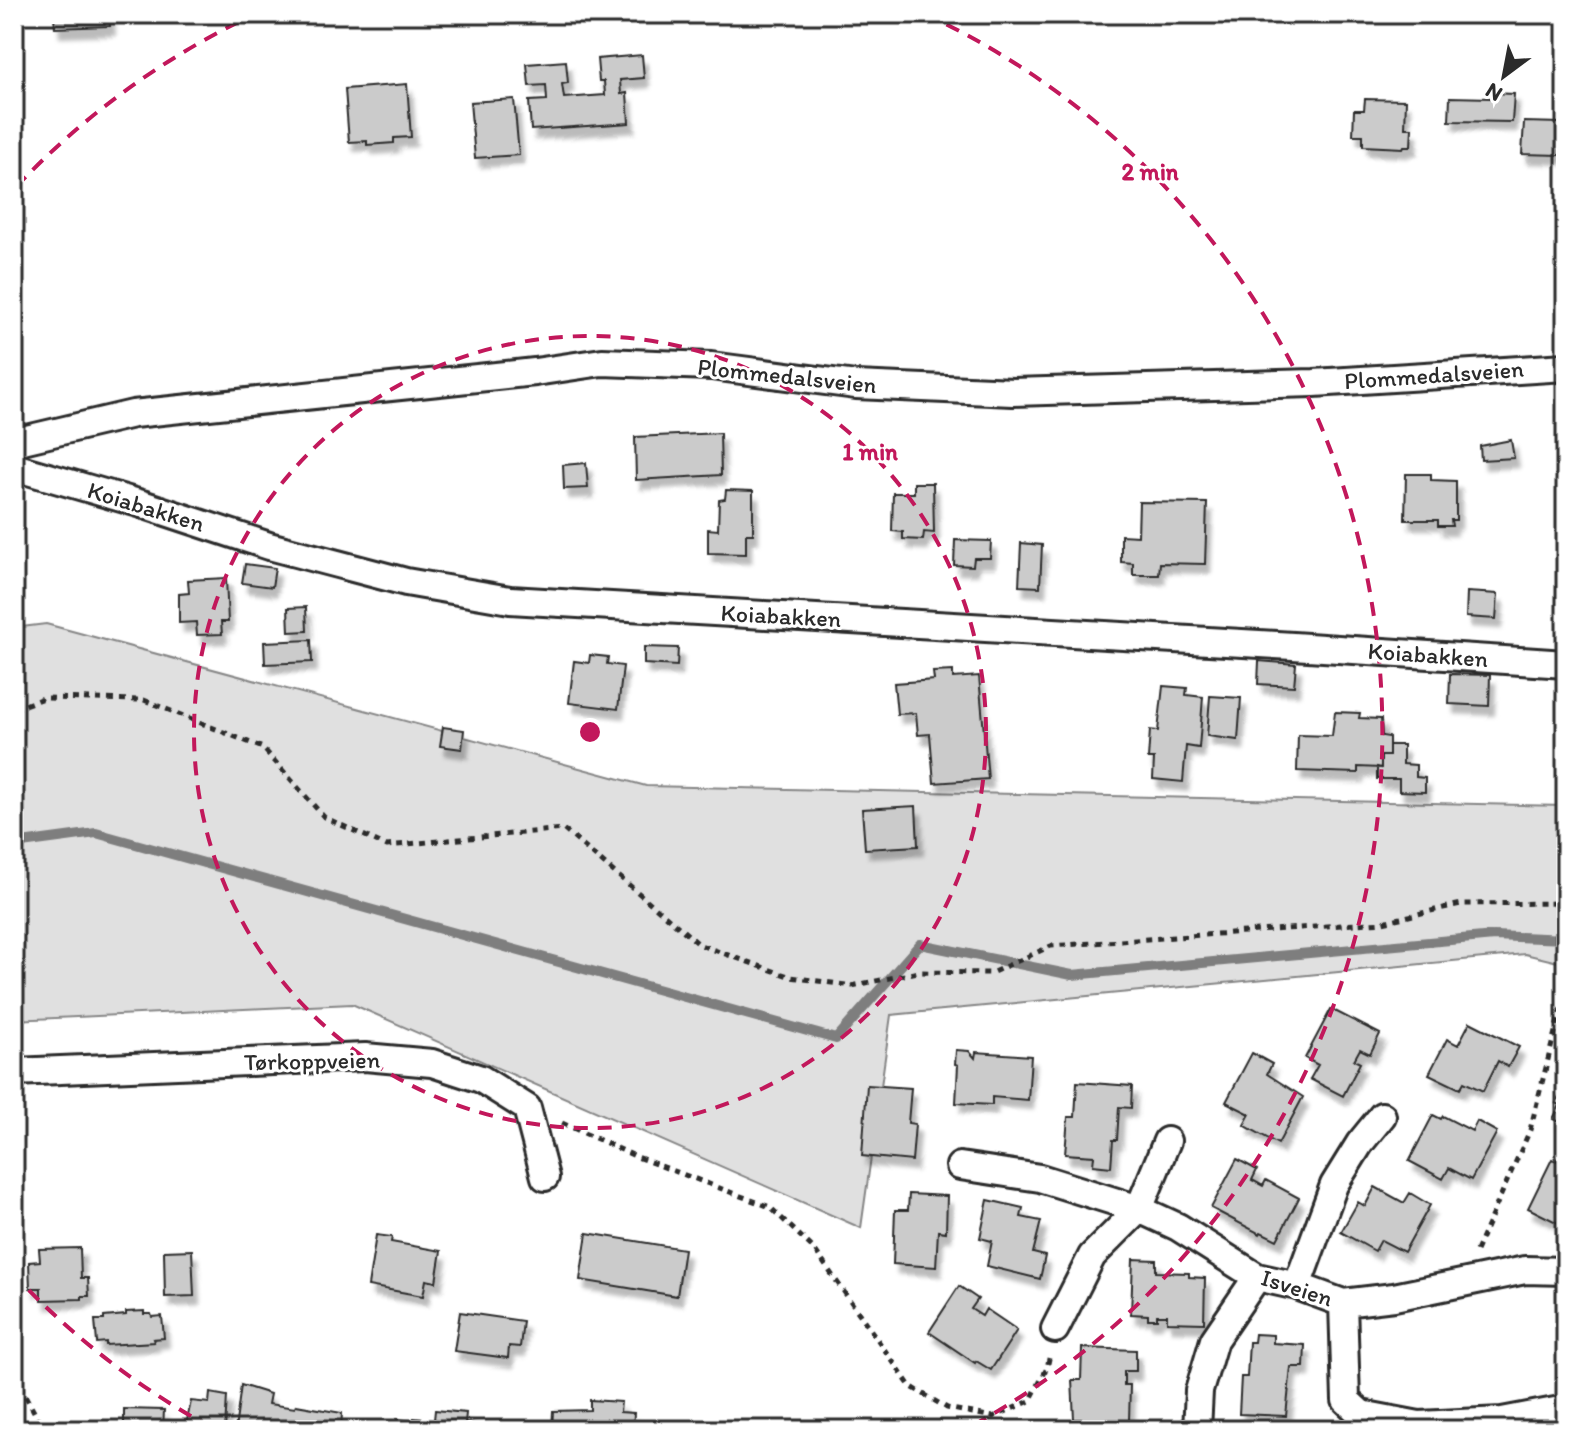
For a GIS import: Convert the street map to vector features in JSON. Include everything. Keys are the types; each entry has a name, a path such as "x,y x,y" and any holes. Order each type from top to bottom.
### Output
{"street":[{"name":"Plommedalsveien","path":"14,442 133,414 535,372 602,362 711,366 856,385 1013,392 1314,383 1566,367"},
{"name":"Koiabakken","path":"14,467 142,504 269,546 406,582 510,600 1566,664"},
{"name":"Tørkoppveien","path":"14,1072 365,1057 432,1063 481,1079 527,1108"},
{"path":"527,1108 545,1177"},
{"path":"1297,1286 1334,1185 1360,1143 1382,1116"},
{"path":"1055,1329 1092,1256 1139,1209 1167,1141"},
{"name":"Isveien","path":"960,1166 1040,1178 1139,1209 1178,1227 1257,1277 1297,1286 1343,1303 1394,1297 1525,1270 1566,1271"},
{"path":"1197,1430 1199,1391 1214,1340 1257,1277"},
{"path":"1343,1303 1346,1400 1361,1414 1419,1425 1502,1421 1566,1409"}],"path":[{"path":"14,709 43,698 144,700 263,748 324,817 387,846 563,829 700,945 791,977 852,986 918,972 991,973 1051,946 1383,922 1461,904 1566,903"},
{"path":"1462,1281 1530,1130 1566,989"},
{"path":"527,1108 637,1157 770,1207 814,1249 910,1386 947,1408 993,1417 1030,1401 1047,1368 1055,1329"},
{"path":"14,1375 44,1430"}],"shaded area":[{"path":"46,624 646,786 1566,806 1566,964 1525,954 891,1015 861,1228 352,1004 14,1020 14,628"}],"building":[{"path":"109,14 110,26 55,28 54,16"},
{"path":"642,55 644,78 620,80 621,94 627,93 629,123 531,130 529,101 547,100 546,85 529,86 527,64 566,61 568,83 562,84 564,98 605,95 604,81 599,81 597,59"},
{"path":"407,84 411,137 394,138 394,143 367,145 367,141 349,142 345,89"},
{"path":"1492,93 1514,94 1512,122 1449,121 1450,97 1492,98"},
{"path":"514,99 519,155 475,158 470,102"},
{"path":"1365,99 1406,100 1405,128 1412,128 1411,146 1363,146 1363,135 1353,135 1354,110 1364,110"},
{"path":"1524,122 1561,123 1560,155 1522,154"},
{"path":"720,433 721,475 636,480 635,437"},
{"path":"1511,440 1514,458 1481,460 1480,446"},
{"path":"586,463 588,488 564,489 563,465"},
{"path":"1406,474 1431,474 1431,480 1456,481 1456,520 1451,520 1452,526 1438,526 1438,520 1405,520"},
{"path":"914,483 933,483 934,533 924,532 923,540 903,539 903,532 892,531 893,493 914,493"},
{"path":"726,490 753,491 753,534 746,534 746,554 708,553 708,529 718,530 719,500 725,499"},
{"path":"1139,502 1207,503 1205,564 1160,563 1159,575 1133,575 1133,563 1121,562 1121,535 1138,536"},
{"path":"1566,507 1566,552 1563,552"},
{"path":"955,540 991,541 990,558 974,558 973,566 954,565"},
{"path":"1021,543 1042,545 1040,587 1019,586"},
{"path":"245,564 275,568 272,587 242,583"},
{"path":"226,578 228,622 221,622 222,634 197,635 196,622 179,623 179,594 189,593 188,580"},
{"path":"1467,592 1498,594 1496,619 1466,617"},
{"path":"306,607 307,631 289,632 288,608"},
{"path":"311,640 312,662 265,664 264,642"},
{"path":"644,647 678,648 677,666 644,664"},
{"path":"590,655 608,657 607,664 623,666 618,709 569,703 574,661 589,663"},
{"path":"1259,661 1296,664 1294,686 1258,684"},
{"path":"953,671 953,678 979,676 988,779 934,783 930,734 918,735 916,713 897,714 894,683 934,680 933,672"},
{"path":"1450,674 1490,675 1489,706 1449,704"},
{"path":"1163,686 1187,688 1186,695 1203,697 1199,748 1186,746 1183,782 1153,779 1154,759 1148,759 1150,730 1158,731"},
{"path":"1210,696 1241,698 1238,740 1207,736"},
{"path":"1335,712 1360,713 1359,718 1381,719 1382,736 1389,737 1389,756 1381,756 1381,768 1358,767 1358,773 1297,771 1298,735 1332,736"},
{"path":"443,727 464,730 462,749 440,746"},
{"path":"1389,745 1403,745 1403,764 1416,765 1416,777 1425,778 1425,792 1399,791 1399,779 1377,779 1377,767 1381,768 1381,756 1389,756"},
{"path":"916,806 918,846 865,849 862,809"},
{"path":"1331,1009 1380,1034 1370,1054 1360,1049 1354,1060 1360,1063 1343,1096 1310,1079 1318,1065 1305,1058"},
{"path":"1470,1022 1519,1047 1508,1067 1498,1061 1483,1091 1464,1082 1460,1089 1429,1074 1447,1039 1458,1045"},
{"path":"956,1050 969,1051 975,1058 976,1052 1031,1056 1028,1100 992,1097 992,1105 956,1103"},
{"path":"1252,1053 1272,1064 1267,1074 1303,1097 1278,1144 1244,1125 1250,1114 1226,1102"},
{"path":"1077,1082 1132,1086 1131,1108 1119,1107 1111,1167 1093,1165 1094,1156 1065,1154 1068,1117 1075,1117"},
{"path":"1566,1084 1566,1125 1553,1119 1560,1105 1556,1103"},
{"path":"867,1085 911,1088 908,1123 915,1124 912,1161 862,1156"},
{"path":"1433,1115 1441,1119 1443,1116 1472,1131 1477,1121 1497,1132 1471,1180 1449,1168 1443,1179 1409,1161"},
{"path":"1565,1146 1566,1227 1528,1208 1552,1159 1557,1161"},
{"path":"1237,1159 1257,1170 1252,1180 1263,1186 1266,1180 1299,1198 1277,1240 1211,1208"},
{"path":"1375,1187 1404,1203 1410,1193 1430,1205 1404,1252 1381,1240 1375,1251 1341,1232 1358,1202 1365,1206"},
{"path":"909,1194 947,1196 946,1232 938,1231 936,1267 893,1264 895,1210 908,1210"},
{"path":"988,1200 1023,1208 1021,1217 1041,1221 1033,1253 1045,1256 1040,1279 987,1266 992,1241 980,1238"},
{"path":"587,1233 684,1249 677,1296 580,1280"},
{"path":"376,1235 392,1237 391,1242 441,1251 436,1282 426,1280 423,1296 368,1286"},
{"path":"80,1248 81,1278 88,1278 89,1296 82,1296 82,1299 41,1300 41,1288 30,1288 29,1262 40,1261 39,1249"},
{"path":"192,1250 194,1296 165,1297 164,1251"},
{"path":"1133,1259 1156,1260 1156,1272 1189,1273 1189,1277 1205,1278 1204,1323 1167,1322 1167,1315 1148,1319 1148,1315 1131,1314"},
{"path":"959,1286 978,1299 971,1309 982,1316 986,1309 1017,1330 991,1370 929,1332"},
{"path":"144,1311 152,1317 162,1316 164,1338 153,1339 154,1342 97,1343 95,1320"},
{"path":"460,1312 523,1321 520,1347 509,1346 508,1358 454,1351"},
{"path":"1255,1334 1273,1335 1273,1343 1305,1345 1304,1367 1291,1367 1286,1416 1239,1414 1241,1377 1247,1377 1249,1342 1254,1342"},
{"path":"1082,1348 1136,1350 1136,1371 1124,1371 1124,1385 1130,1385 1129,1421 1074,1419 1072,1380 1081,1380"},
{"path":"241,1385 270,1394 268,1404 342,1413 341,1430 235,1430"},
{"path":"210,1393 227,1396 225,1430 185,1430 191,1401 209,1403"},
{"path":"590,1400 621,1402 620,1412 634,1413 633,1430 552,1430 553,1411 590,1410"},
{"path":"124,1409 164,1410 163,1430 124,1430"},
{"path":"435,1410 466,1413 465,1423 477,1424 477,1430 396,1430 397,1419 434,1420"}],"waterway":[{"path":"14,844 96,833 836,1039 920,944 1072,975 1494,936 1566,939"}]}
